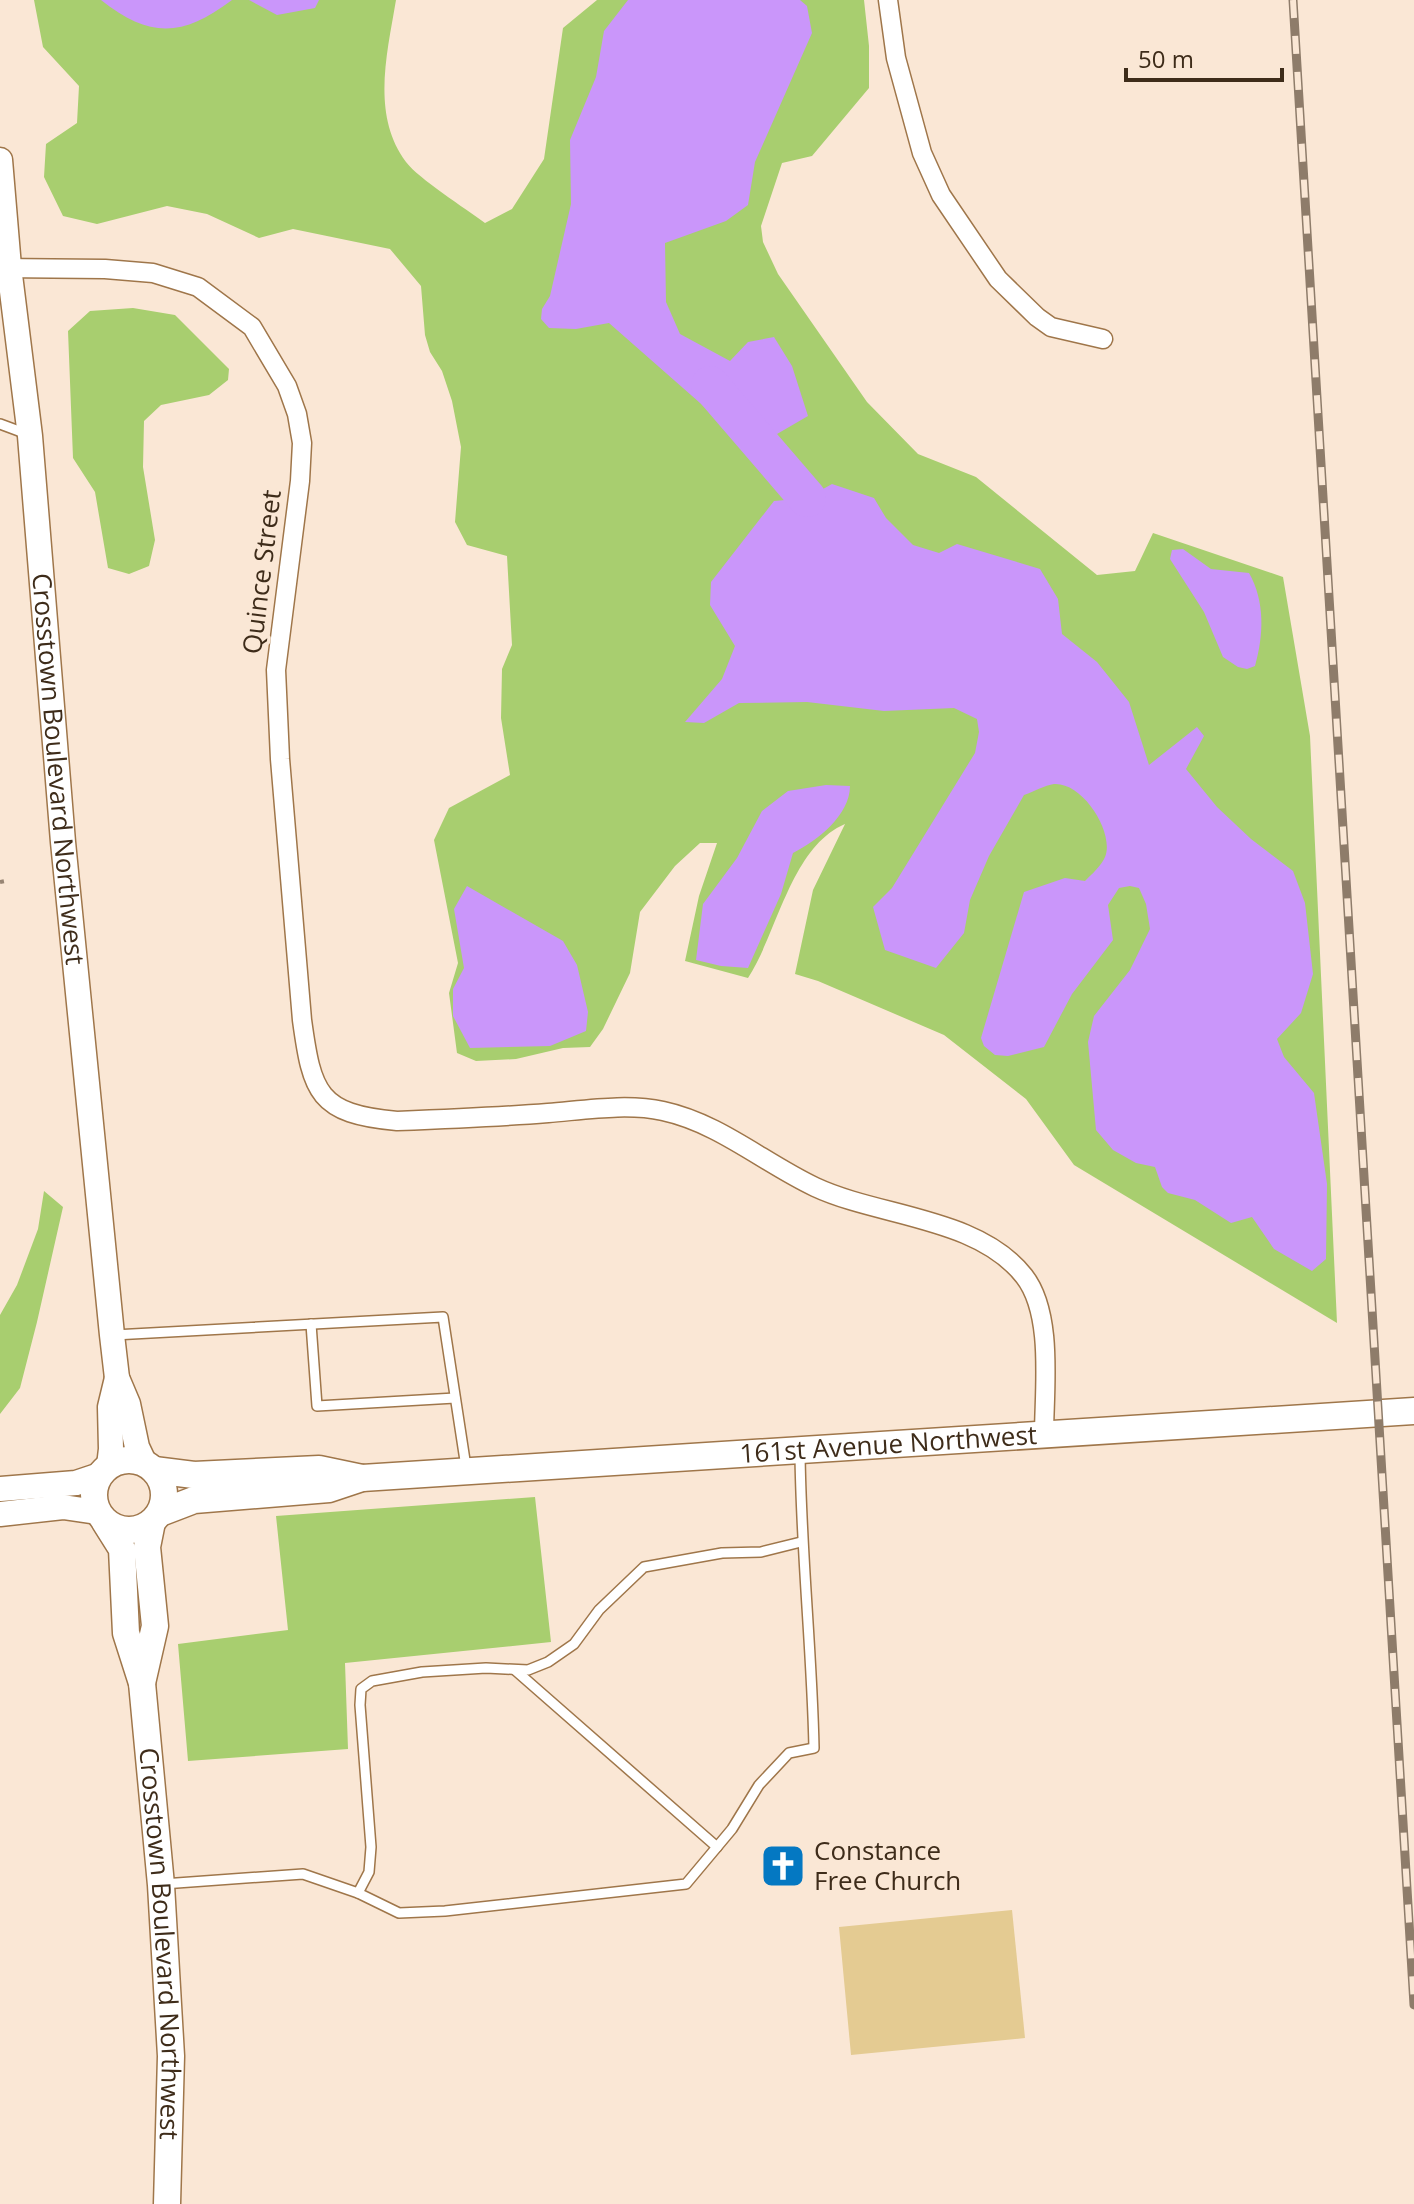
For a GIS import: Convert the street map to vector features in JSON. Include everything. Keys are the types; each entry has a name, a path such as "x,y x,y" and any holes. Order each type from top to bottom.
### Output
{"main road":[{"name":"161st Avenue Northwest","path":"156,1518 194,1500 329,1489 362,1478 1414,1411"},
{"path":"121,1460 134,1460 150,1467 161,1480 164,1491 156,1518 142,1528 129,1530 117,1528 101,1517 93,1499 94,1486 104,1470 121,1460"},
{"name":"161st Avenue Northwest","path":"150,1467 194,1475 319,1469 362,1478"},
{"name":"Crosstown Boulevard Northwest","path":"101,1517 122,1549 126,1633 142,1683 161,1885 171,2056 167,2204"},
{"name":"Crosstown Boulevard Northwest","path":"142,1683 155,1626 147,1547 156,1518"}],"street":[{"path":"888,0 896,58 922,153 941,195 998,279 1037,317 1051,327 1103,339"},
{"name":"Crosstown Boulevard Northwest","path":"0,160 4,268 30,436 63,842 112,1335 117,1378 128,1404 137,1447 150,1467"},
{"name":"Quince Street","path":"4,268 153,273 198,287 252,327 287,386 297,414 302,443 280,639 277,685 280,759 302,1020 307,1055 317,1090 337,1107 365,1118 397,1121 605,1109 663,1111 704,1124 815,1187 951,1229 1007,1257 1026,1278 1039,1306 1044,1342 1044,1436"},
{"name":"Crosstown Boulevard Northwest","path":"104,1470 111,1449 110,1407 117,1378"},
{"path":"0,1489 76,1483 104,1470"},
{"path":"0,1514 63,1507 101,1517"}],"lane":[{"path":"0,424 30,436"},
{"path":"112,1335 443,1317 466,1471"},
{"path":"311,1324 317,1406 455,1398"},
{"path":"161,1885 303,1874 358,1893 399,1913 445,1911 686,1884 732,1829 759,1785 789,1753 814,1748 813,1684 801,1542 800,1449"},
{"path":"358,1893 369,1872 371,1847 361,1689 372,1681 422,1672 528,1670 548,1662 574,1644 599,1610 644,1567 722,1553 761,1552 801,1542"},
{"path":"514,1669 717,1847"}],"green space":[{"path":"34,0 396,0 384,84 388,124 395,144 406,162 421,177 485,223 512,209 544,159 563,28 597,0 864,0 869,88 812,156 782,163 761,226 763,242 778,274 867,402 918,454 976,477 1097,575 1135,571 1153,533 1283,577 1310,736 1337,1323 1074,1165 1026,1099 944,1035 795,974 813,890 845,824 827,835 811,851 798,871 748,978 685,961 699,896 717,843 700,843 675,866 640,912 630,973 603,1029 590,1047 563,1048 516,1059 476,1061 457,1053 449,993 458,963 434,840 449,808 510,775 501,718 502,669 512,645 507,556 467,545 455,522 461,447 452,401 425,335 421,286 390,249 293,229 259,238 207,214 167,206 97,224 63,216 44,177 46,144 77,123 79,86 43,47"},
{"path":"133,308 175,315 229,369 228,380 209,395 161,405 144,421 143,467 155,540 149,566 129,574 108,568 95,492 73,458 68,331 90,311"},
{"path":"44,1191 63,1207 20,1388 0,1414 0,1315 17,1285 38,1229"},
{"path":"535,1497 551,1642 345,1663 348,1749 188,1761 178,1644 288,1630 276,1516"}],"shaded area":[{"path":"101,0 232,0 198,21 182,27 166,28 135,22"},
{"path":"249,0 319,0 315,8 277,15"},
{"path":"628,0 800,0 807,6 812,33 755,162 748,205 726,221 665,243 666,302 680,334 730,361 748,342 774,337 792,366 808,416 777,434 716,417 609,323 576,329 549,328 541,319 542,309 550,296 571,204 570,140 596,77 604,31"},
{"path":"832,484 874,498 886,518 913,545 939,553 957,544 1040,569 1058,599 1062,634 1097,662 1129,702 1149,765 1197,727 1204,736 1186,769 1217,807 1251,839 1293,871 1305,903 1313,974 1301,1013 1277,1039 1284,1057 1314,1093 1327,1184 1326,1259 1312,1271 1274,1249 1252,1217 1231,1223 1195,1200 1168,1193 1162,1187 1155,1167 1136,1163 1113,1150 1096,1130 1088,1042 1094,1016 1130,970 1150,929 1146,904 1139,888 1119,888 1108,905 1113,940 1072,994 1044,1047 1008,1056 995,1055 984,1046 981,1038 1024,892 1065,878 1085,881 1105,857 1107,847 1101,823 1076,791 1054,784 1024,795 989,856 970,900 964,933 936,968 885,950 873,907 892,888 975,753 979,732 977,719 954,708 884,711 807,702 739,703 704,723 685,722 722,679 735,646 710,605 711,582 774,501 807,498"},
{"path":"1183,549 1211,569 1249,573 1258,595 1261,618 1255,666 1247,669 1238,667 1223,657 1204,612 1170,559 1172,550"},
{"path":"826,785 850,786 849,797 838,817 822,834 793,853 781,894 748,968 696,960 703,904 737,858 762,811 788,791"},
{"path":"467,886 563,941 577,965 588,1012 586,1031 550,1046 470,1048 453,1016 453,989 464,968 454,909"}],"building":[{"path":"1012,1910 1025,2038 851,2055 839,1927"}],"waterway":[{"path":"710,385 807,498"}],"railway":[{"path":"1293,0 1414,2005"}],"place":[{"name":"Constance Free Church","path":"783,1866"}]}
